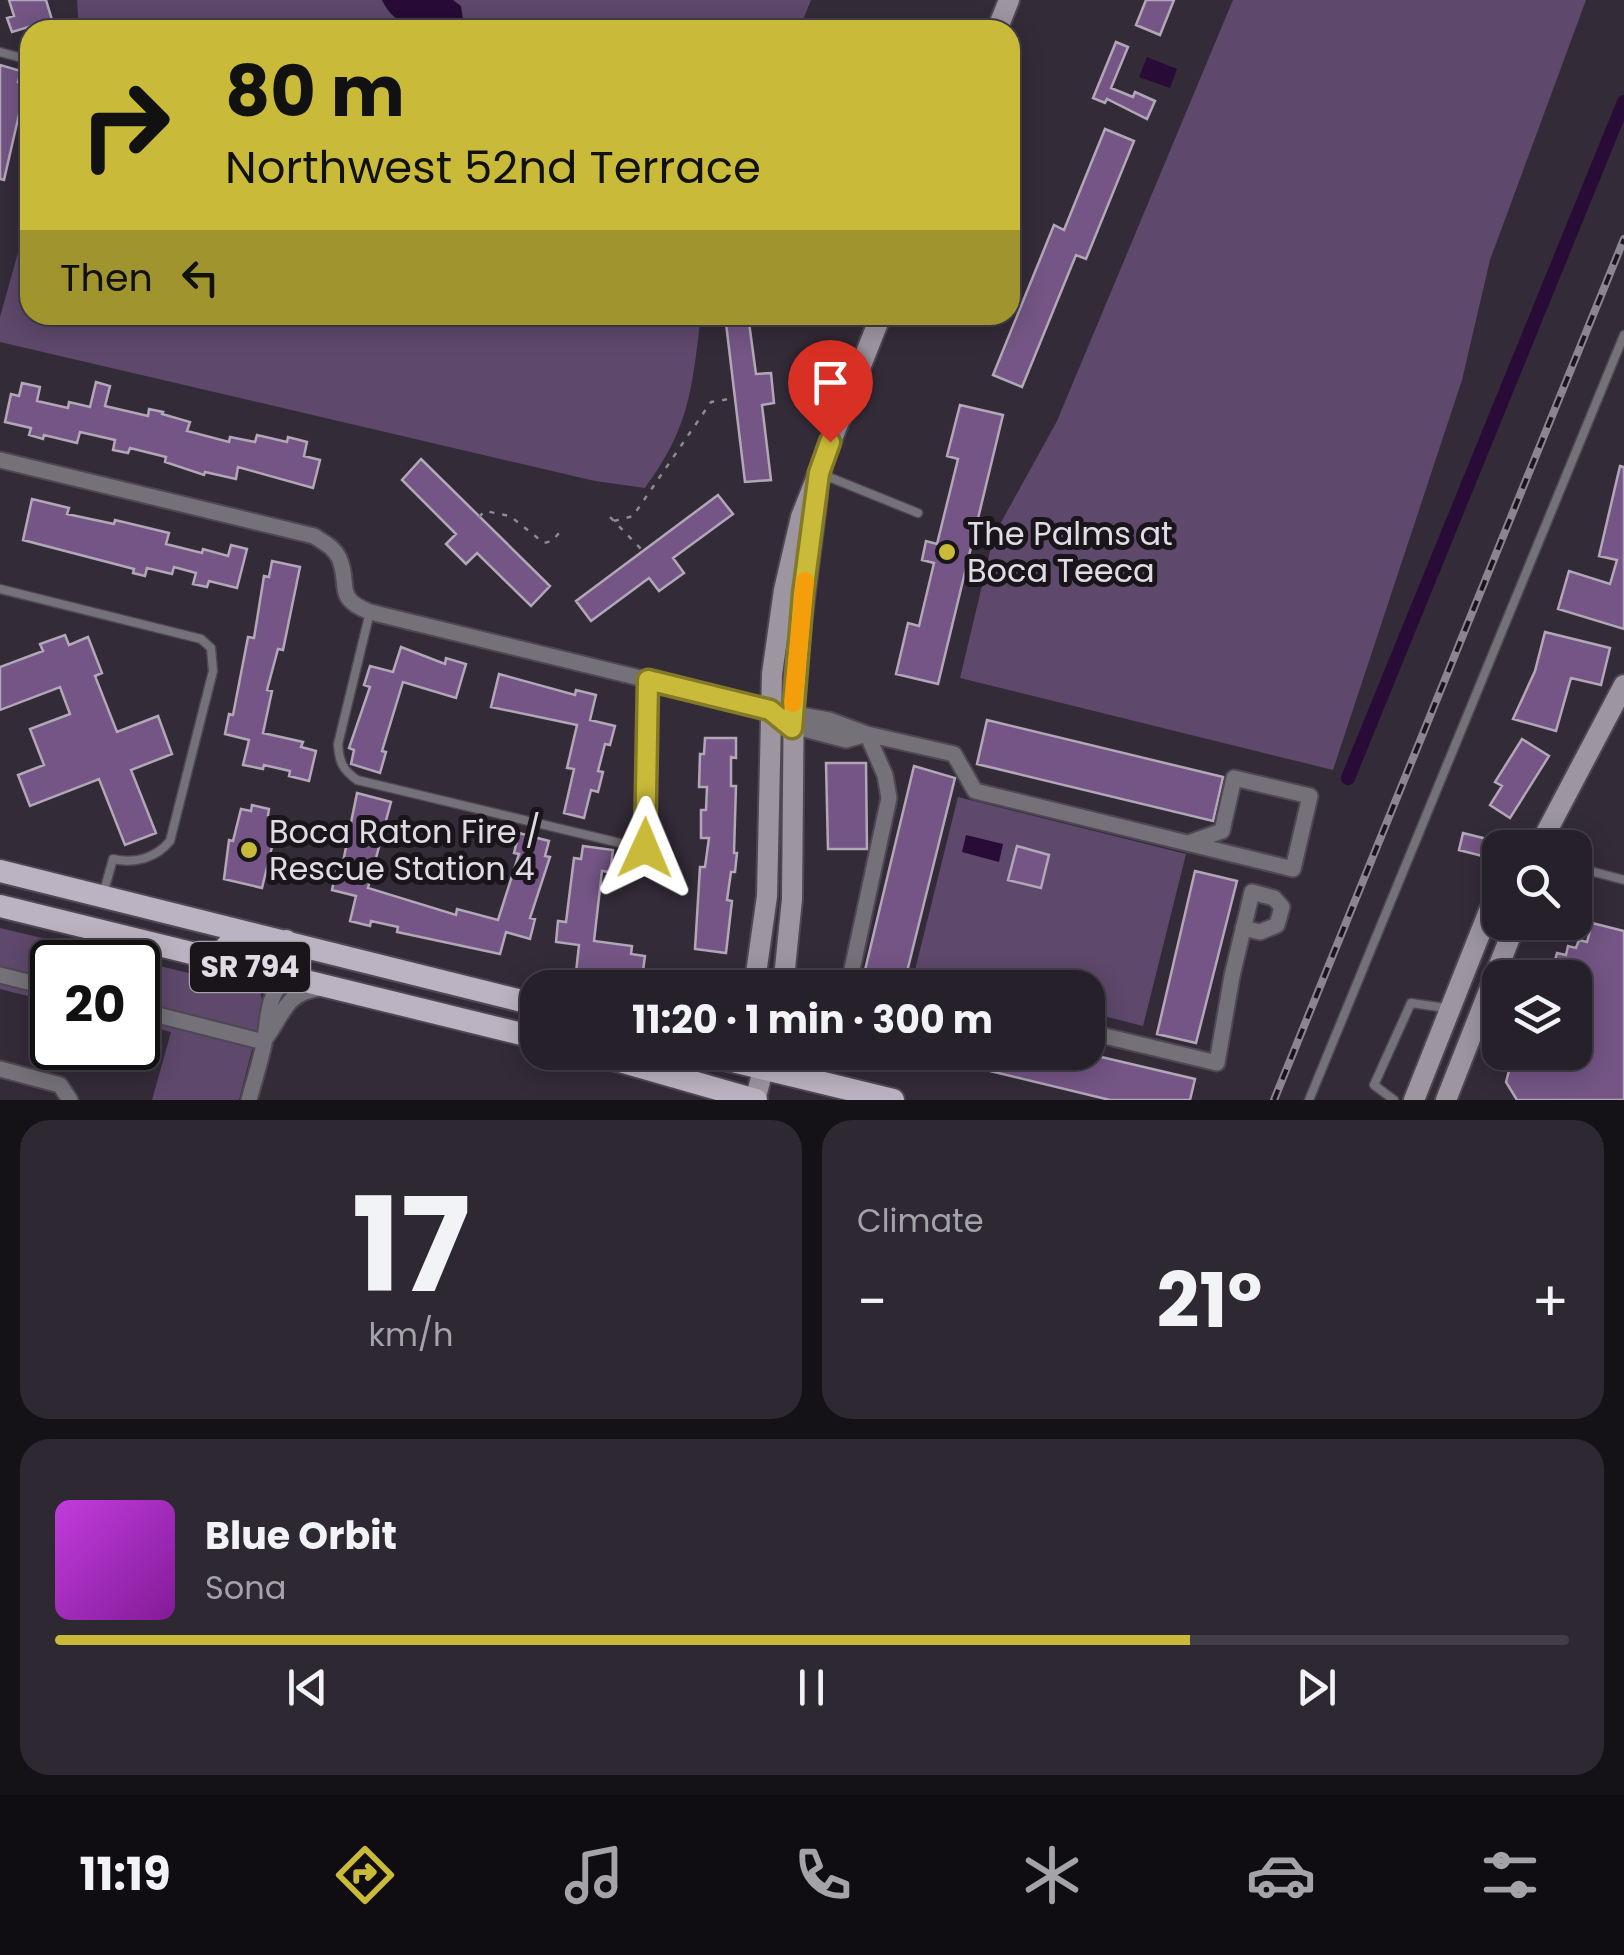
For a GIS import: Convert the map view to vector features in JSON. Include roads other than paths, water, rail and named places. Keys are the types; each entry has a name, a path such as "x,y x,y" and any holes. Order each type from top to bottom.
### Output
{"main road":[{"name":"SR 794","path":"0,871 520,1000"},
{"path":"0,885 90,907 108,897"},
{"name":"SR 794","path":"0,906 520,1033"},
{"path":"117,935 150,927 269,954 283,949 286,942"},
{"path":"287,976 315,964 326,964 470,1000 500,994"},
{"path":"646,1070 729,1096 755,1100"},
{"path":"795,1070 893,1100"}],"street":[{"path":"757,970 768,872 770,710 784,590 801,516 877,325"},
{"path":"0,460 314,536 330,546 340,559 346,597 357,607 770,710 846,740 867,734 954,754 976,792 1293,870 1310,796 1234,778 1222,832 1188,844"},
{"path":"785,970 792,899 793,721 798,636 819,473"},
{"path":"1547,830 1624,685"},
{"path":"852,970 889,798 885,775 867,734"},
{"path":"1105,1036 1218,1064 1243,928"},
{"path":"1414,1100 1482,930"},
{"path":"1446,1100 1509,940"},
{"path":"0,975 30,982"},
{"path":"249,1100 269,1002 287,976"},
{"path":"264,1040 293,996 304,990 331,986"},
{"path":"160,1015 264,1040"},
{"path":"0,1069 60,1085 69,1098"},
{"path":"729,1096 737,1070"},
{"path":"755,1100 763,1070"}],"lane":[{"path":"1309,1100 1624,335"},
{"path":"819,473 918,512"},
{"path":"0,589 201,638 211,648 213,671 170,841 160,854 121,861 113,858 108,897"},
{"path":"370,612 338,744 338,759 345,772 357,780 645,848 648,680"},
{"path":"1592,872 1624,880"},
{"path":"1394,1100 1374,1085 1412,1003 1451,1008"}],"waterway":[{"path":"1348,778 1624,102"}],"railway":[{"path":"1274,1100 1624,239"}],"place":[{"name":"The Palms at Boca Teeca","path":"947,552"},
{"name":"Boca Raton Fire / Rescue Station 4","path":"249,850"}]}
